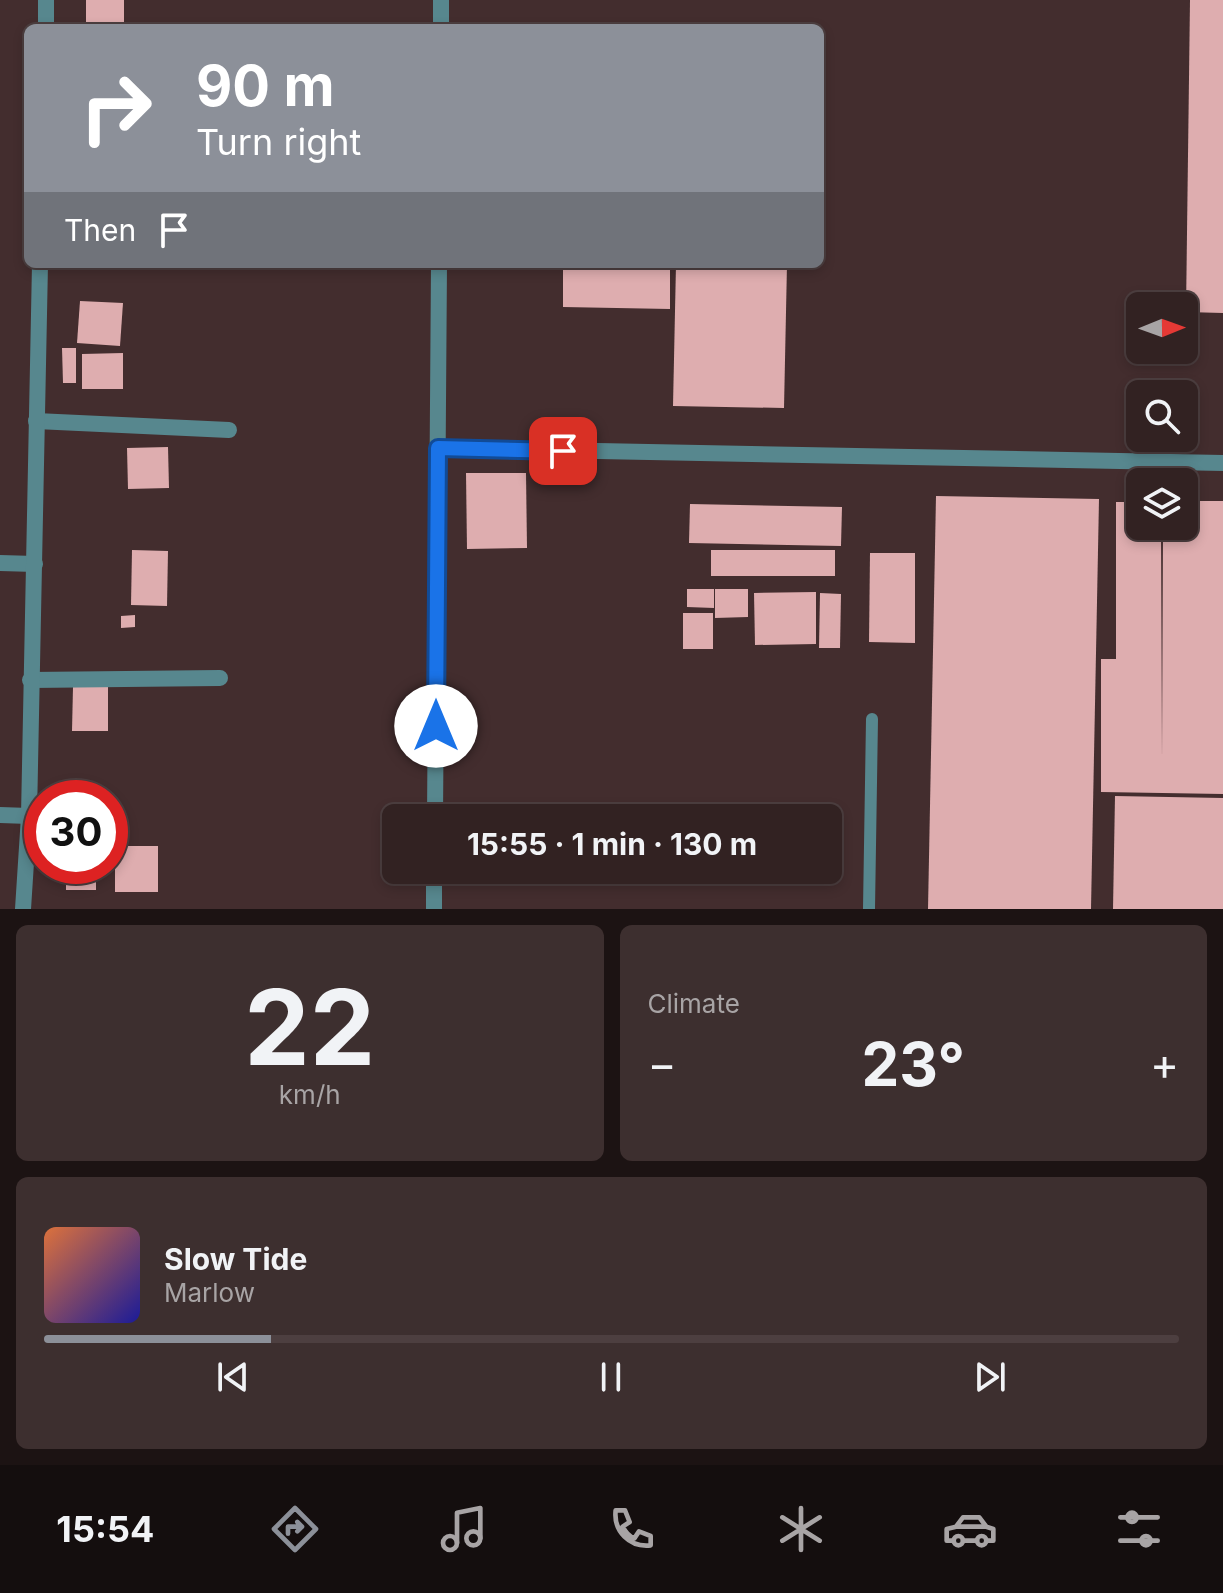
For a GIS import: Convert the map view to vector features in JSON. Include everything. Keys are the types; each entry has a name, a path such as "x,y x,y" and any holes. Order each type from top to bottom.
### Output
{"street":[{"path":"46,0 46,24"},
{"path":"441,0 441,24"},
{"path":"29,780 40,268"},
{"path":"435,804 439,268"},
{"path":"36,421 229,430"},
{"path":"438,448 1223,463"},
{"path":"0,563 35,564"},
{"path":"30,680 220,678"},
{"path":"0,815 24,816"},
{"path":"23,909 25,884"},
{"path":"434,884 434,909"}],"lane":[{"path":"869,909 872,719"}],"building":[{"path":"86,0 124,0 124,24 86,24"},
{"path":"1190,0 1223,0 1223,313 1198,312 1198,292 1186,292"},
{"path":"563,268 670,268 670,309 563,307"},
{"path":"676,268 787,268 784,408 673,406"},
{"path":"80,301 123,303 120,346 77,343"},
{"path":"62,348 76,348 76,383 63,383"},
{"path":"123,353 123,389 82,389 82,354"},
{"path":"168,447 169,488 128,489 127,448"},
{"path":"466,473 526,473 527,548 467,549"},
{"path":"936,496 1099,499 1091,909 928,909"},
{"path":"1198,501 1223,501 1223,794 1101,792 1101,659 1116,659 1116,502 1126,502 1126,540 1161,540 1162,760 1163,540 1198,540"},
{"path":"690,504 842,507 841,546 689,543"},
{"path":"132,550 168,551 167,606 131,605"},
{"path":"711,550 835,550 835,576 711,576"},
{"path":"870,553 915,553 915,643 869,642"},
{"path":"687,589 714,589 714,608 687,607"},
{"path":"715,589 748,589 748,617 715,618"},
{"path":"816,592 816,644 755,645 754,593"},
{"path":"820,593 841,594 840,648 819,648"},
{"path":"683,613 713,613 713,649 683,649"},
{"path":"135,615 135,627 121,628 121,616"},
{"path":"73,687 108,687 108,731 72,731"},
{"path":"1115,796 1223,798 1223,909 1113,909"},
{"path":"128,846 158,846 158,892 115,892 115,884 128,884"},
{"path":"66,884 96,884 96,890 66,890"}],"route":[{"path":"436,726 438,448 563,451"}]}
